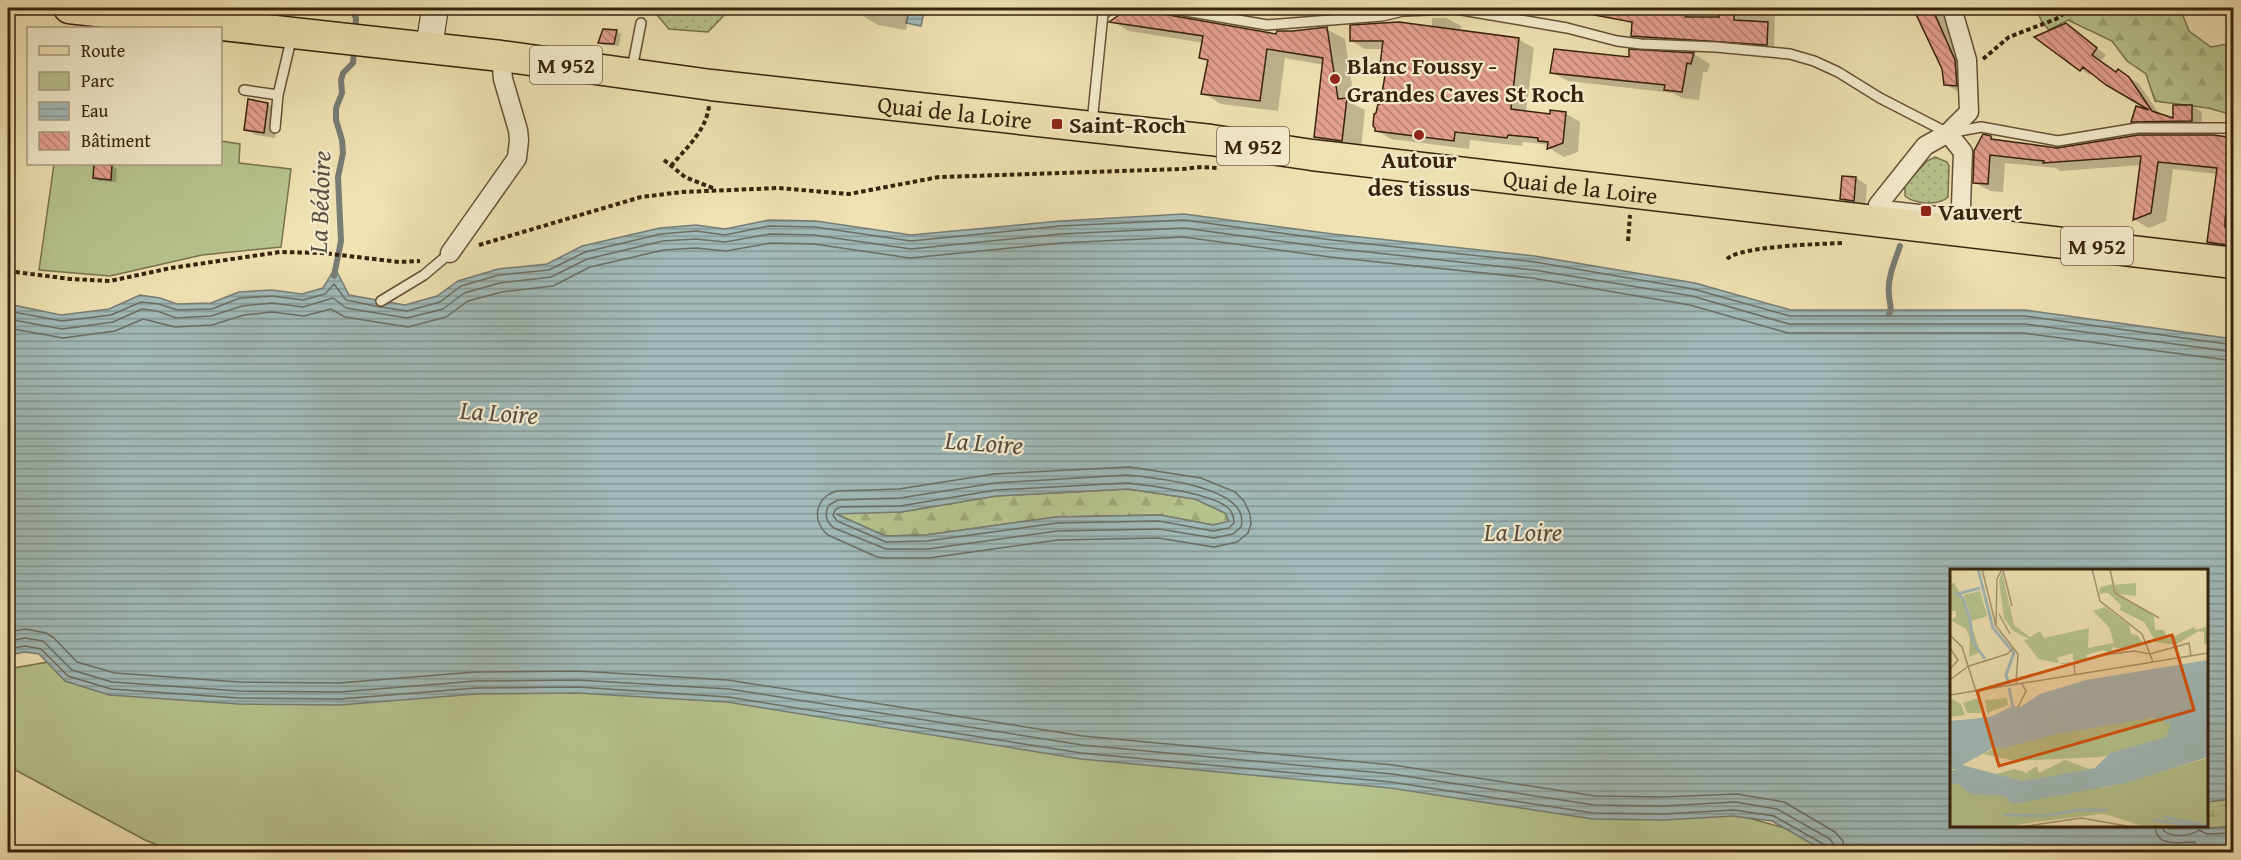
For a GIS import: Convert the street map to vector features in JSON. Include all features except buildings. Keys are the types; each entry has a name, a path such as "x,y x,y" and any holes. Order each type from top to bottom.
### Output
{"main road":[{"name":"M 952","path":"69,8 501,56"},
{"name":"Quai de la Loire","path":"501,56 632,74 1211,140 1312,155 1873,215 1960,222 2234,263"}],"street":[{"path":"429,48 435,8"},
{"path":"1873,215 1925,146 1948,133 1969,112 1969,69 1952,8"},
{"path":"450,254 517,158 518,130 503,79 501,56"},
{"path":"1948,133 1963,153 1960,222"}],"lane":[{"path":"1091,128 1103,15 1112,8"},
{"path":"1168,8 1267,25 1382,16 1403,11 1456,9 1567,27 1617,41 1790,54 1815,61 1838,72 1880,98 1948,133 1981,127 2058,141 2137,128 2234,128"},
{"path":"632,74 641,23"},
{"path":"275,128 278,95 331,36"},
{"path":"244,90 278,95"},
{"path":"381,301 424,275 450,254"}],"path":[{"path":"1969,69 2009,37 2056,19 2072,8"},
{"path":"8,40 11,46 13,70 8,103"},
{"path":"671,166 699,133 708,115"},
{"path":"664,160 685,177 716,190"},
{"path":"8,271 70,279 110,281 171,268 280,252 323,253 399,262 420,261 641,198 682,192 778,188 849,194 939,177 1183,169 1209,166"},
{"path":"1628,241 1631,208"},
{"path":"1727,259 1736,254 1771,248 1852,241 1861,235 1873,215"}],"green space":[{"path":"651,8 731,8 708,32 669,29"},
{"path":"2036,8 2180,8 2189,31 2211,47 2233,43 2233,115 2208,108 2155,101 2146,74 2127,61 2112,41 2068,20 2049,30 2042,22"},
{"path":"222,141 240,144 239,163 291,169 281,247 202,255 110,276 39,270 54,165 222,165"},
{"path":"1935,157 1947,162 1949,166 1948,197 1939,202 1927,203 1909,199 1905,196 1905,185 1927,161"},
{"path":"1128,489 1195,499 1225,513 1229,522 1213,525 1160,515 1056,517 926,535 885,536 834,513 901,512 996,496"},
{"path":"676,553 1702,805 1871,852 175,852 145,840 8,766 8,669"},
{"path":"2233,799 2233,827 2170,829 2166,827 2208,827 2208,802"}],"water":[{"path":"910,8 925,8 921,26 906,23"},
{"name":"La Loire","path":"1184,214 1333,234 1535,256 1695,283 1791,310 2025,310 2233,339 2233,799 2208,802 2208,569 1950,569 1950,827 2166,827 2171,829 2233,827 2233,845 2199,852 1826,852 1772,821 1733,816 1664,820 1593,819 1390,788 1081,759 727,702 577,693 476,694 340,705 239,704 109,695 65,681 39,654 25,652 8,655 8,304 61,315 109,309 140,295 160,298 177,304 211,303 239,292 272,290 302,294 323,288 335,268 349,295 405,305 437,296 458,281 498,269 547,264 582,246 660,228 696,225 725,229 769,220 816,221 911,235 1060,221","holes":["1128,489 1195,499 1225,513 1229,521 1213,525 1160,515 1056,517 926,535 885,536 836,514 901,512 996,496"]}],"waterway":[{"name":"La Bédoire","path":"351,8 356,18 355,33"},
{"name":"La Bédoire","path":"334,276 341,241 338,177 343,153 336,120 336,108 342,93 343,73 353,63 354,49"},
{"path":"1889,314 1891,307 1889,282 1900,246"}],"place":[{"name":"Blanc Foussy - Grandes Caves St Roch","path":"1335,79"},
{"name":"Saint-Roch","path":"1057,124"},
{"name":"Autour des tissus","path":"1419,135"},
{"name":"Vauvert","path":"1926,211"}]}
